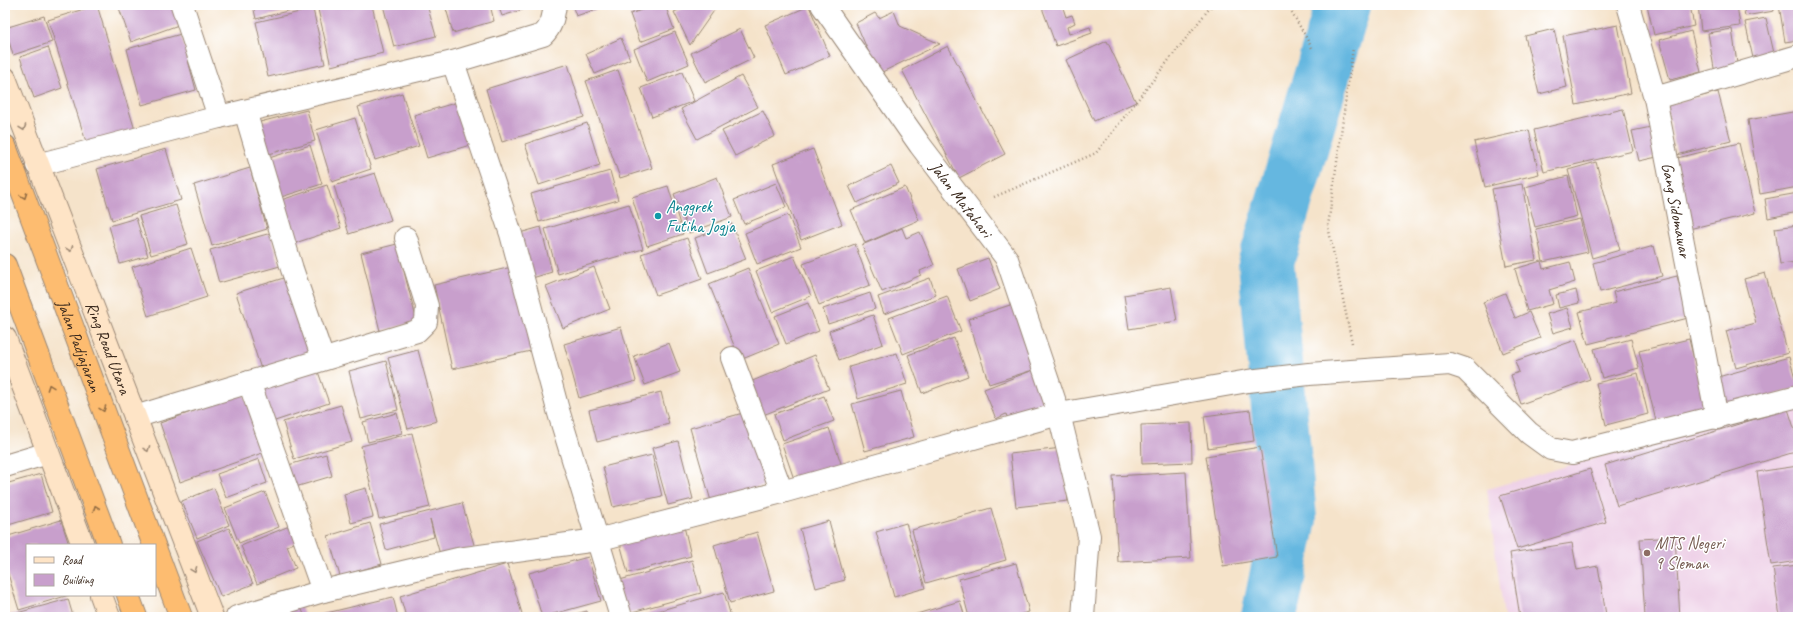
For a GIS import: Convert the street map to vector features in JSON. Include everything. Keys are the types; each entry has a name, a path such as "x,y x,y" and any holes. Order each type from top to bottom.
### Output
{"highway":[{"name":"Jalan Padjajaran","path":"5,146 153,544"},
{"path":"5,265 109,544"},
{"name":"Jalan Padjajaran","path":"156,551 181,617"},
{"path":"128,596 136,617"}],"street":[{"path":"182,5 219,117"},
{"path":"37,165 219,117 453,62 543,35 550,28 553,21 555,5"},
{"name":"Jalan Matahari","path":"822,5 920,145 1008,259 1059,414 1089,536 1083,617"},
{"name":"Gang Sidomawar","path":"1628,5 1655,98 1717,418"},
{"path":"1655,98 1798,56"},
{"path":"453,62 511,234 558,410 621,617"},
{"name":"Ring Road Utara","path":"5,78 37,165 212,617"},
{"path":"245,111 292,269 323,359"},
{"path":"135,417 417,331 426,322 427,306 406,238"},
{"path":"5,338 83,544"},
{"path":"732,358 782,492"},
{"path":"238,617 323,591 458,559 597,540 782,492 1059,414 1248,381 1309,374 1450,364 1465,369 1529,433 1551,449 1572,453 1717,418 1798,396"},
{"path":"249,382 323,591"},
{"path":"5,466 48,453"},
{"path":"101,596 110,617"}],"path":[{"path":"968,208 1096,153 1212,5"},
{"path":"1288,5 1313,50"},
{"path":"1353,48 1328,226 1358,370"}],"shaded area":[{"name":"MTS Negeri 9 Sleman","path":"1798,400 1798,617 1504,617 1487,489"}],"building":[{"path":"97,5 135,130 87,145 48,20"},
{"path":"118,5 178,5 184,23 131,42"},
{"path":"253,5 298,5 299,8 256,19"},
{"path":"317,5 372,5 383,53 331,66"},
{"path":"383,5 427,5 436,36 394,47"},
{"path":"445,5 490,5 494,21 453,33"},
{"path":"498,5 538,5 502,16"},
{"path":"572,5 609,5 576,16"},
{"path":"655,5 665,5 674,29 640,42 630,14"},
{"path":"689,5 718,5 690,45 674,12"},
{"path":"1041,5 1062,5 1066,17 1072,15 1075,23 1067,27 1069,34 1090,27 1092,33 1056,46"},
{"path":"1647,5 1690,5 1694,26 1654,35"},
{"path":"1698,5 1737,5 1740,26 1701,31"},
{"path":"1743,5 1773,5 1774,11 1745,16"},
{"path":"1779,5 1797,5 1798,40 1785,42"},
{"path":"809,6 830,56 786,75 765,25"},
{"path":"313,9 325,64 268,77 256,22"},
{"path":"894,11 900,26 940,44 878,74 856,23 875,13 879,18"},
{"path":"44,16 52,42 13,55 5,28"},
{"path":"1766,18 1776,62 1755,67 1745,22"},
{"path":"1618,25 1631,93 1576,105 1563,36"},
{"path":"740,29 754,58 705,82 691,53"},
{"path":"1554,29 1567,87 1539,94 1525,36"},
{"path":"1732,29 1738,70 1715,74 1708,33"},
{"path":"1691,31 1701,72 1670,80 1659,40"},
{"path":"675,32 689,64 647,82 634,49"},
{"path":"181,34 196,90 142,105 127,49"},
{"path":"621,38 630,59 595,74 586,54"},
{"path":"1107,41 1136,102 1094,121 1066,60"},
{"path":"948,46 1005,154 959,178 902,70"},
{"path":"48,47 62,88 34,98 20,57"},
{"path":"568,64 584,117 502,142 486,89"},
{"path":"618,70 652,168 620,178 586,81"},
{"path":"682,72 694,101 652,117 641,88"},
{"path":"741,76 758,107 697,139 681,109"},
{"path":"1718,92 1731,141 1677,155 1666,105"},
{"path":"402,93 419,146 375,160 358,107"},
{"path":"458,102 470,145 427,158 414,115"},
{"path":"1623,109 1633,151 1544,172 1534,130"},
{"path":"307,110 315,141 269,154 260,122"},
{"path":"763,111 775,136 735,156 722,131"},
{"path":"1798,111 1798,187 1760,194 1748,120"},
{"path":"355,118 371,169 332,182 316,130"},
{"path":"587,123 600,165 539,185 525,144"},
{"path":"1651,127 1657,157 1639,161 1632,131"},
{"path":"1529,130 1539,174 1485,187 1474,142"},
{"path":"1739,143 1755,213 1689,229 1673,159"},
{"path":"310,145 322,184 278,198 266,159"},
{"path":"166,149 181,200 112,220 97,169"},
{"path":"813,149 842,224 801,240 773,164"},
{"path":"1596,162 1620,250 1592,258 1568,170"},
{"path":"891,166 899,183 857,203 849,186"},
{"path":"250,168 267,229 212,246 194,185"},
{"path":"610,171 618,200 539,222 531,194"},
{"path":"375,173 391,220 349,234 334,186"},
{"path":"1568,176 1577,216 1535,227 1525,187"},
{"path":"717,177 732,217 689,233 674,194"},
{"path":"776,183 786,207 744,224 734,200"},
{"path":"1522,184 1536,260 1506,266 1492,189"},
{"path":"327,185 341,228 292,244 278,201"},
{"name":"Anggrek Futiha Jogja","path":"668,186 683,234 647,246 632,197"},
{"path":"905,187 919,220 865,243 851,210"},
{"path":"1798,193 1798,212 1768,218 1765,199"},
{"path":"629,204 643,249 558,274 545,229"},
{"path":"176,205 188,244 151,255 139,216"},
{"path":"788,215 801,247 757,264 745,233"},
{"path":"136,218 148,256 120,264 109,226"},
{"path":"1580,219 1588,252 1543,262 1536,229"},
{"path":"732,224 746,259 708,273 695,238"},
{"path":"1798,225 1798,262 1780,264 1775,228"},
{"path":"541,227 552,272 529,279 516,234"},
{"path":"902,228 906,238 920,232 934,265 920,271 921,275 882,292 862,245"},
{"path":"271,233 280,266 219,283 210,250"},
{"path":"687,238 702,279 656,295 641,254"},
{"path":"397,244 417,322 380,331 361,253"},
{"path":"855,244 870,285 819,305 803,264"},
{"path":"1654,246 1662,276 1600,292 1593,263"},
{"path":"191,248 207,297 148,316 132,267"},
{"path":"794,256 811,296 772,312 756,271"},
{"path":"988,258 1000,289 970,301 958,269"},
{"path":"1541,261 1543,269 1570,262 1575,282 1549,290 1553,304 1527,311 1515,269"},
{"path":"516,266 535,350 452,369 434,285"},
{"path":"594,267 610,309 563,328 546,286"},
{"path":"748,268 779,344 740,360 709,284"},
{"path":"1765,273 1788,353 1736,368 1726,331 1756,323 1744,279"},
{"path":"290,276 316,355 262,372 236,293"},
{"path":"1677,276 1688,318 1588,344 1579,312 1616,303 1613,292"},
{"path":"930,278 936,295 884,314 878,297"},
{"path":"1171,287 1177,321 1129,329 1124,295"},
{"path":"1576,290 1579,303 1559,308 1556,295"},
{"path":"870,293 875,309 828,324 823,309"},
{"path":"1505,293 1515,318 1529,312 1540,338 1503,353 1483,302"},
{"path":"947,296 961,331 903,354 889,318"},
{"path":"1019,302 1055,410 1011,427 1006,414 996,419 984,389 1036,369 989,384 968,319"},
{"path":"808,303 819,331 786,344 775,316"},
{"path":"1567,308 1573,327 1553,333 1547,314"},
{"path":"873,315 883,344 839,360 829,331"},
{"path":"621,327 636,381 579,398 564,344"},
{"path":"954,338 968,376 922,393 908,355"},
{"path":"1631,339 1639,368 1602,378 1594,349"},
{"path":"1689,339 1706,409 1656,421 1639,351"},
{"path":"1576,340 1590,379 1521,404 1511,375 1519,372 1515,361"},
{"path":"669,343 680,372 645,385 634,356"},
{"path":"418,350 437,421 408,429 388,358"},
{"path":"897,353 907,384 858,399 849,367"},
{"path":"815,355 829,389 763,415 750,382"},
{"path":"1789,357 1798,388 1728,410 1718,377"},
{"path":"386,361 398,410 361,419 349,371"},
{"path":"316,366 329,403 272,422 259,386"},
{"path":"1638,373 1648,414 1606,425 1596,383"},
{"path":"901,391 914,437 865,451 852,404"},
{"path":"661,392 669,424 597,442 589,410"},
{"path":"244,393 265,452 180,482 160,423"},
{"path":"824,396 834,421 783,440 774,414"},
{"path":"341,405 352,442 294,459 283,422"},
{"name":"MTS Negeri 9 Sleman","path":"1788,409 1798,440 1798,451 1617,506 1605,465"},
{"path":"1250,410 1254,441 1208,448 1204,416"},
{"path":"750,411 771,483 711,501 690,428"},
{"path":"397,413 402,433 368,442 363,422"},
{"path":"1191,423 1192,462 1142,464 1141,425"},
{"path":"829,428 843,469 796,485 782,444"},
{"path":"412,433 430,507 379,519 361,446"},
{"path":"678,441 693,499 668,505 652,448"},
{"path":"1260,447 1277,557 1223,566 1206,456"},
{"path":"1062,448 1068,501 1016,507 1010,454"},
{"path":"326,454 332,476 292,488 285,466"},
{"path":"652,455 662,496 613,507 603,467"},
{"path":"259,459 267,483 226,498 217,474"},
{"path":"1798,466 1798,561 1771,565 1757,472"},
{"path":"1590,469 1606,522 1517,549 1500,496"},
{"path":"1186,472 1191,558 1118,562 1113,476"},
{"path":"41,474 52,512 5,526 5,484"},
{"path":"214,488 229,525 197,538 182,501"},
{"path":"366,488 373,517 351,523 344,494"},
{"path":"265,492 279,527 239,543 225,508"},
{"path":"462,503 475,548 441,558 430,519 434,537 386,550 379,524"},
{"path":"991,508 1006,560 926,583 912,530"},
{"path":"61,520 69,544 26,544 26,596 66,596 19,610 5,564 5,537"},
{"path":"829,521 845,580 816,588 800,529"},
{"path":"683,522 691,556 628,573 619,539"},
{"path":"370,523 382,564 340,576 328,536"},
{"path":"906,523 925,588 894,597 876,532"},
{"path":"294,524 301,540 287,546 296,568 257,584 241,546"},
{"path":"229,528 253,584 221,597 197,541"},
{"path":"757,532 774,591 730,603 714,545"},
{"path":"1675,537 1680,617 1645,617 1640,539"},
{"path":"1572,543 1577,570 1598,566 1606,615 1595,617 1520,617 1510,553"},
{"path":"588,557 601,601 542,617 529,573"},
{"path":"692,560 701,593 625,614 616,581"},
{"path":"1016,563 1029,612 1011,617 969,617 959,579"},
{"path":"507,564 523,617 406,617 400,596"},
{"path":"1798,565 1798,617 1780,617 1773,568"},
{"path":"724,592 731,617 637,617"},
{"path":"393,597 398,617 314,617 314,616"},
{"path":"68,599 73,616 6,617 6,616"},
{"path":"960,601 965,617 910,616"},
{"path":"300,605 305,617 264,617"},
{"path":"587,611 588,617 567,617 567,616"}],"waterway":[{"path":"1269,617 1289,519 1266,262 1343,5"}],"place":[{"name":"Anggrek Futiha Jogja","path":"658,216"},
{"name":"MTS Negeri 9 Sleman","path":"1647,553"}]}
